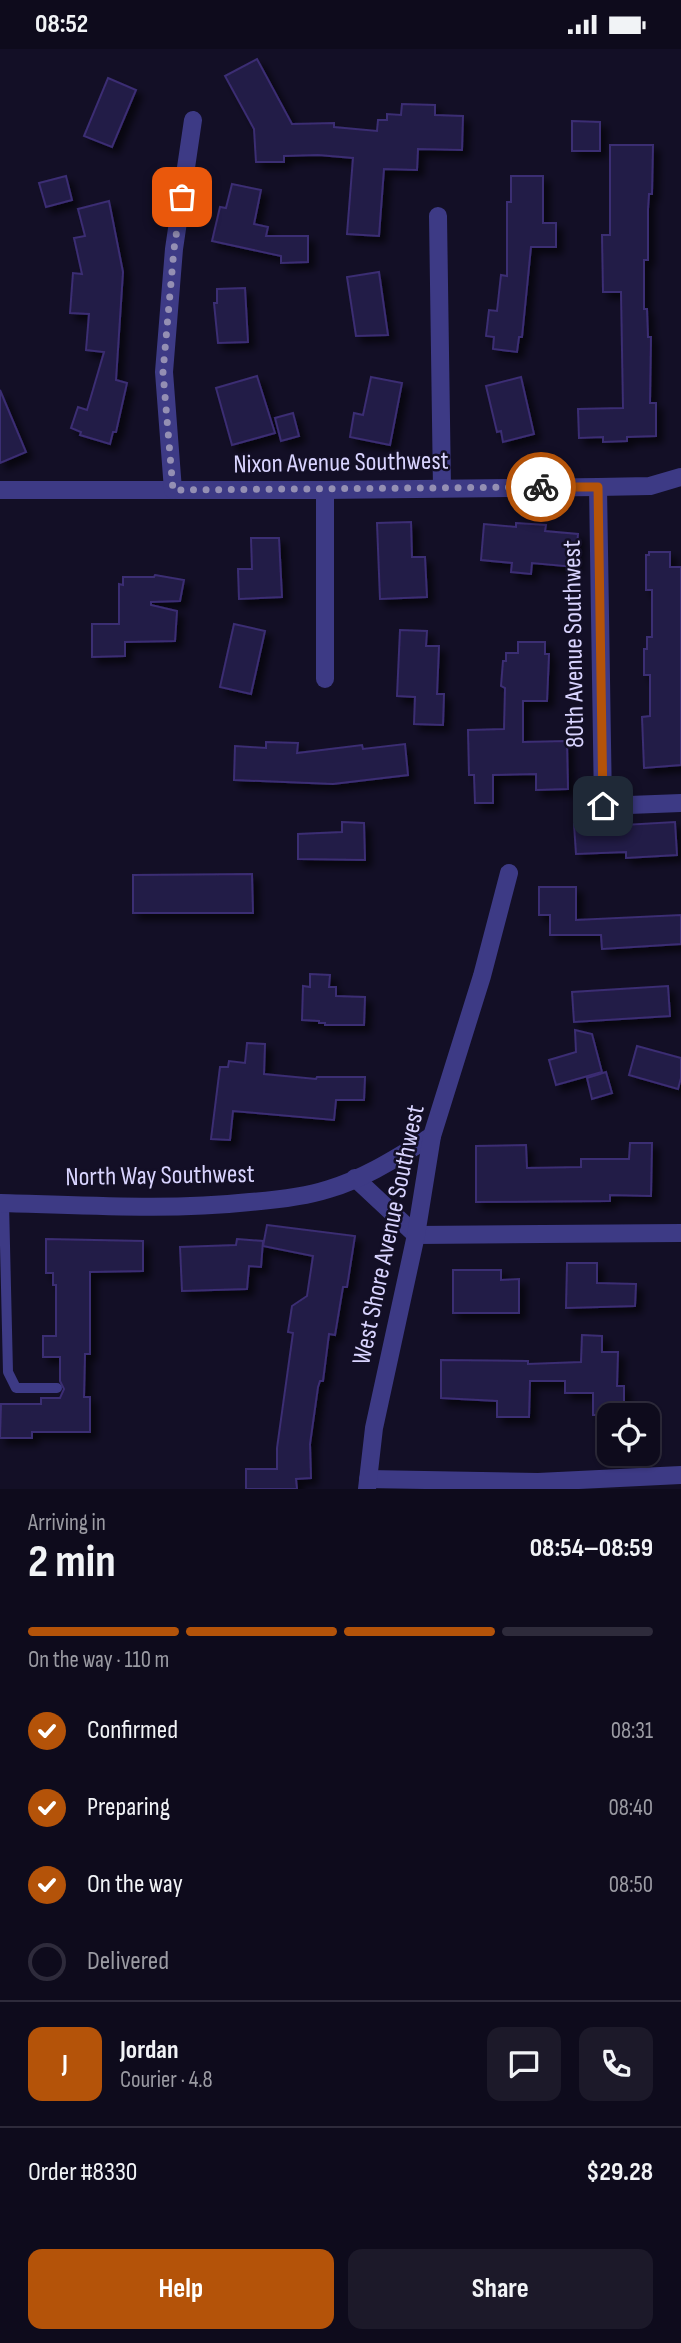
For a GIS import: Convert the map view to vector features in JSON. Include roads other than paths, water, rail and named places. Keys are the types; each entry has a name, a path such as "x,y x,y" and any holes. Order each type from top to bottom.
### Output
{"street":[{"path":"173,490 163,372 174,249 193,120"},
{"path":"438,216 442,488"},
{"name":"Nixon Avenue Southwest","path":"0,490 598,487 650,486 681,477"},
{"name":"80th Avenue Southwest","path":"598,487 603,806 681,803"},
{"path":"325,490 325,679"},
{"name":"West Shore Avenue Southwest","path":"368,1484 374,1428 416,1235 432,1136 482,976 509,873"},
{"name":"North Way Southwest","path":"2,1203 143,1207 220,1205 273,1200 328,1190 375,1171 432,1136"},
{"path":"355,1178 416,1235 681,1233"},
{"path":"368,1484 538,1482 681,1475"}],"lane":[{"path":"2,1203 8,1373 16,1388 57,1388"}]}
